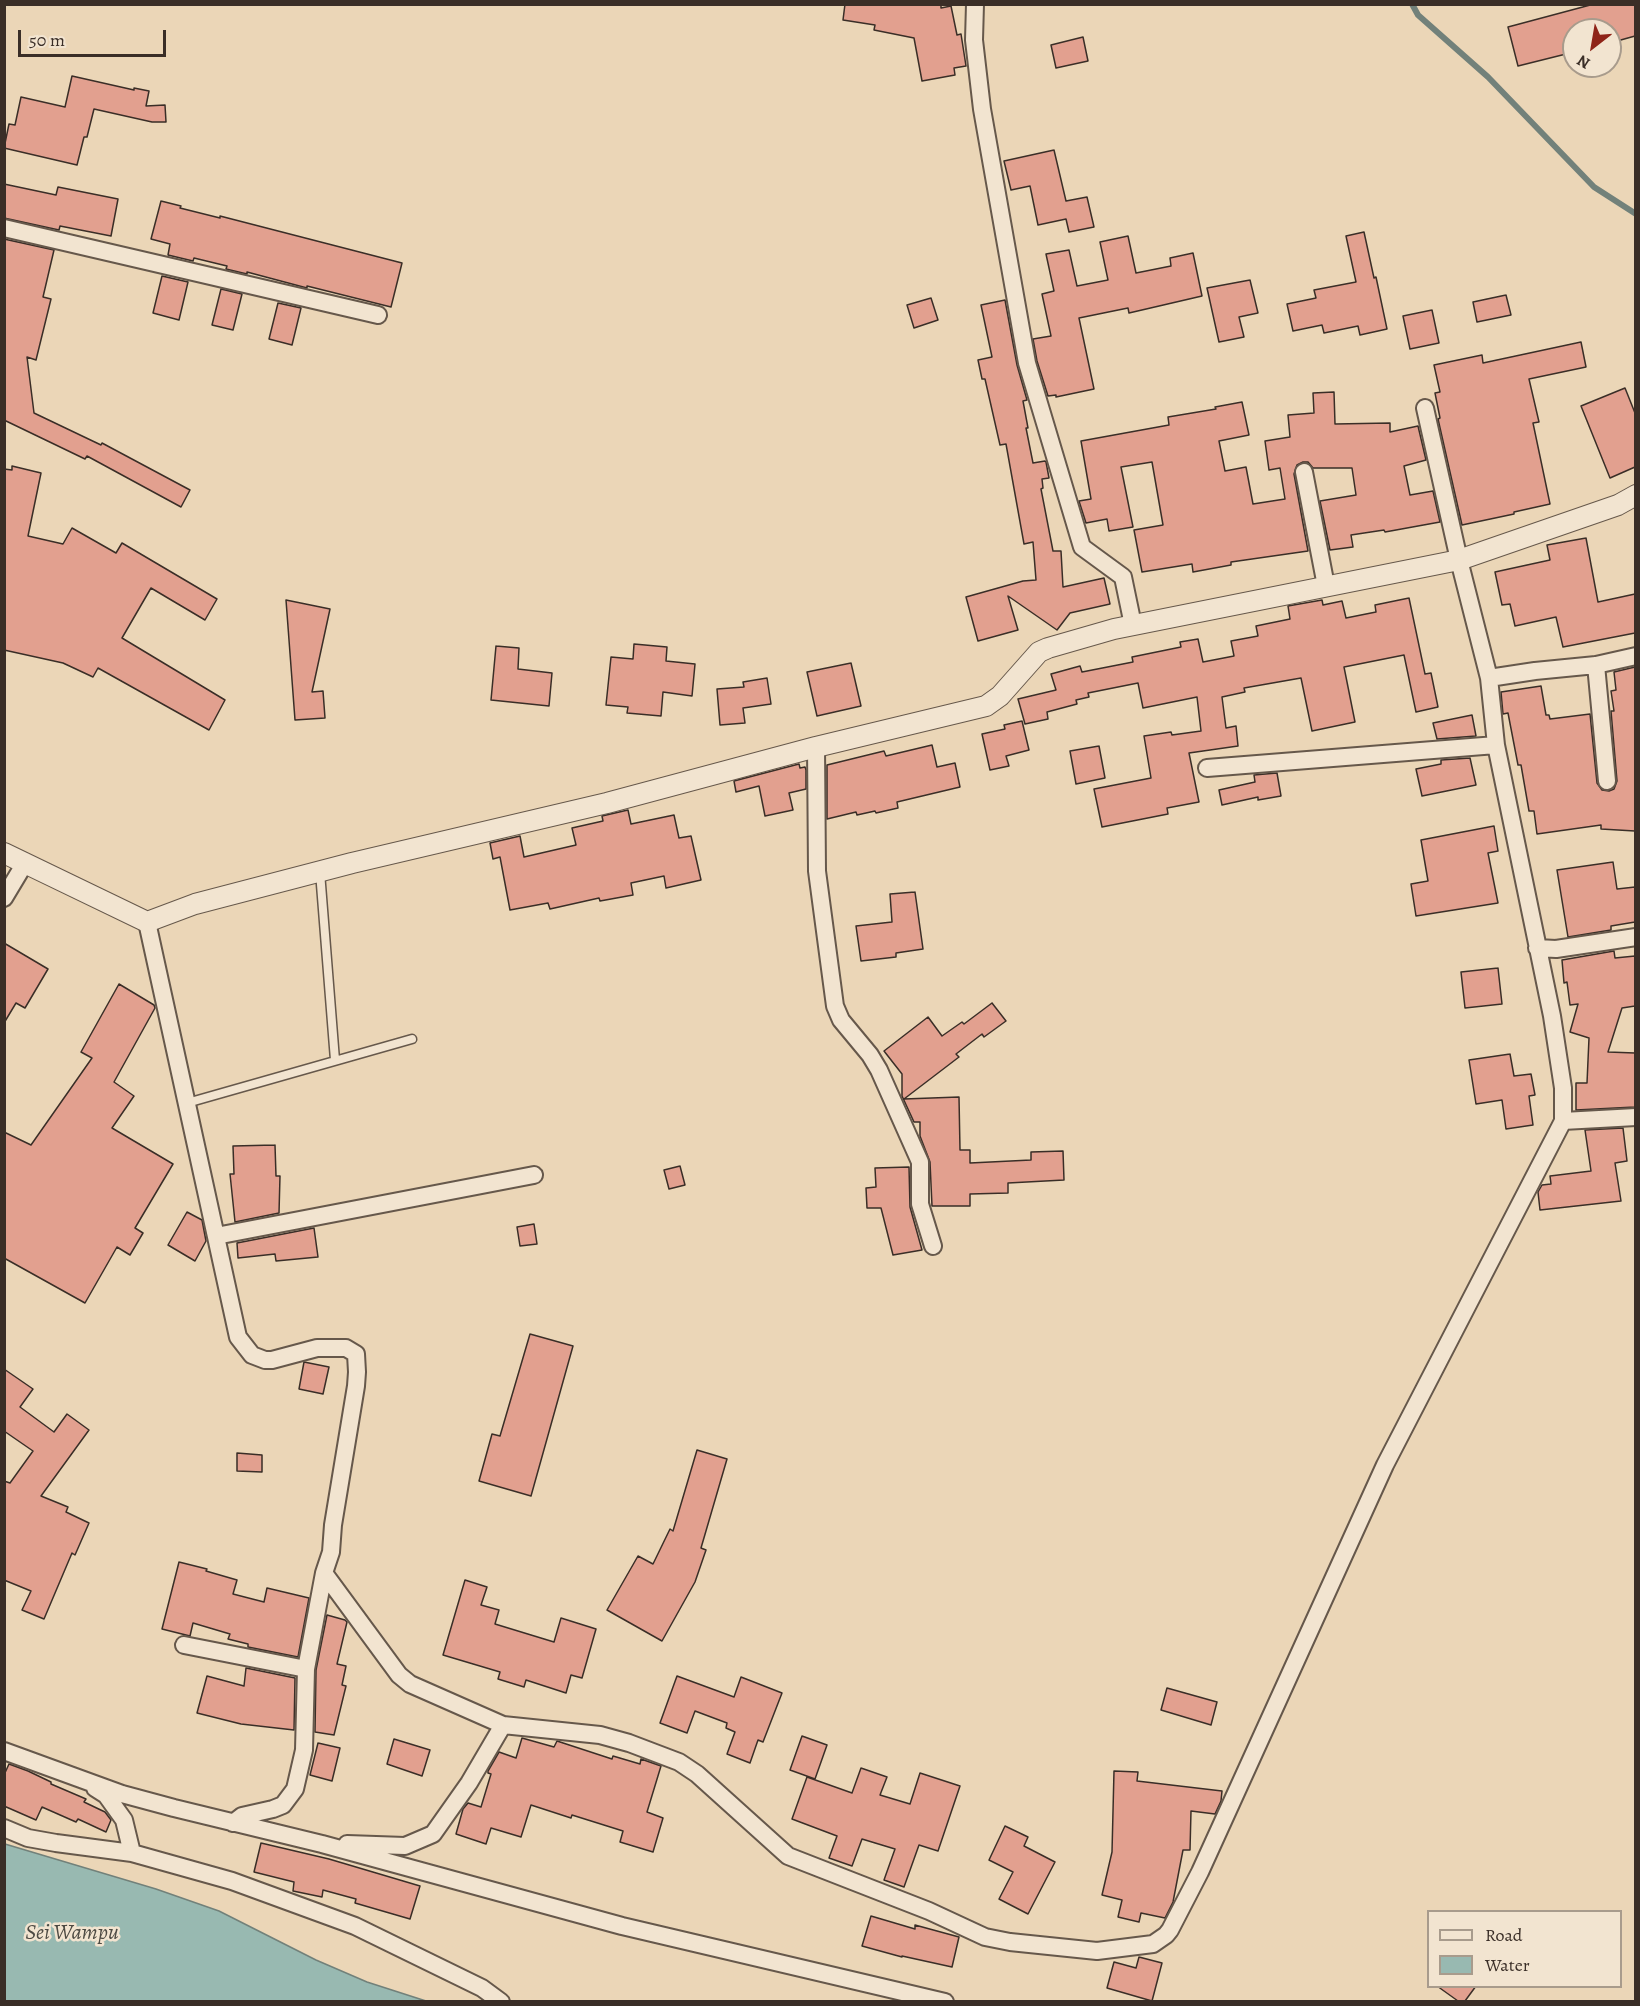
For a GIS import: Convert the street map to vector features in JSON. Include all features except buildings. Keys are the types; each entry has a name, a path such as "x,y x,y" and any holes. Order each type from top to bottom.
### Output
{"street":[{"path":"975,4 974,40 982,109 1027,363 1082,547 1123,577 1133,625"},
{"path":"4,228 378,315"},
{"path":"324,1573 399,1675 420,1688 503,1725 600,1735 629,1743 679,1762 697,1774 788,1856 929,1911 985,1937 1097,1952 1153,1944 1166,1935 1200,1872 1385,1465 1563,1121 1563,1088 1547,986 1537,948 1496,746 1489,678 1459,560 1425,408"},
{"path":"1304,472 1326,586"},
{"path":"4,853 147,922 195,904 607,803 816,747 986,706 1000,696 1039,652 1048,648 1133,625 1459,560 1618,505 1635,495"},
{"path":"1489,678 1596,665 1635,656"},
{"path":"1596,665 1607,781"},
{"path":"1208,768 1496,746"},
{"path":"816,747 817,871 835,1006 841,1020 870,1055 879,1070 920,1162 920,1204 933,1246"},
{"path":"4,898 25,863"},
{"path":"147,922 238,1337 252,1355 266,1360 317,1348 340,1347 356,1354 356,1386 333,1525 331,1552 324,1573 306,1668 304,1750 295,1790 283,1805 242,1816 233,1822"},
{"path":"1537,948 1556,949 1635,937"},
{"path":"1563,1121 1635,1117"},
{"path":"216,1236 534,1175"},
{"path":"184,1645 306,1668"},
{"path":"322,1844 405,1846 433,1834 470,1783 503,1725"},
{"path":"4,1751 122,1794 322,1844 622,1926 945,2001"},
{"path":"79,1778 106,1795 124,1820 132,1853"},
{"path":"4,1828 28,1838 56,1844 132,1853 232,1881 355,1926 482,1988 501,2001"}],"lane":[{"path":"320,872 335,1060"},
{"path":"187,1103 412,1039"}],"water":[{"name":"Sei Wampu","path":"5,1844 156,1889 219,1911 316,1960 367,1982 426,2001 5,2001"}],"waterway":[{"path":"1412,4 1418,15 1488,77 1594,187 1636,214"}]}
